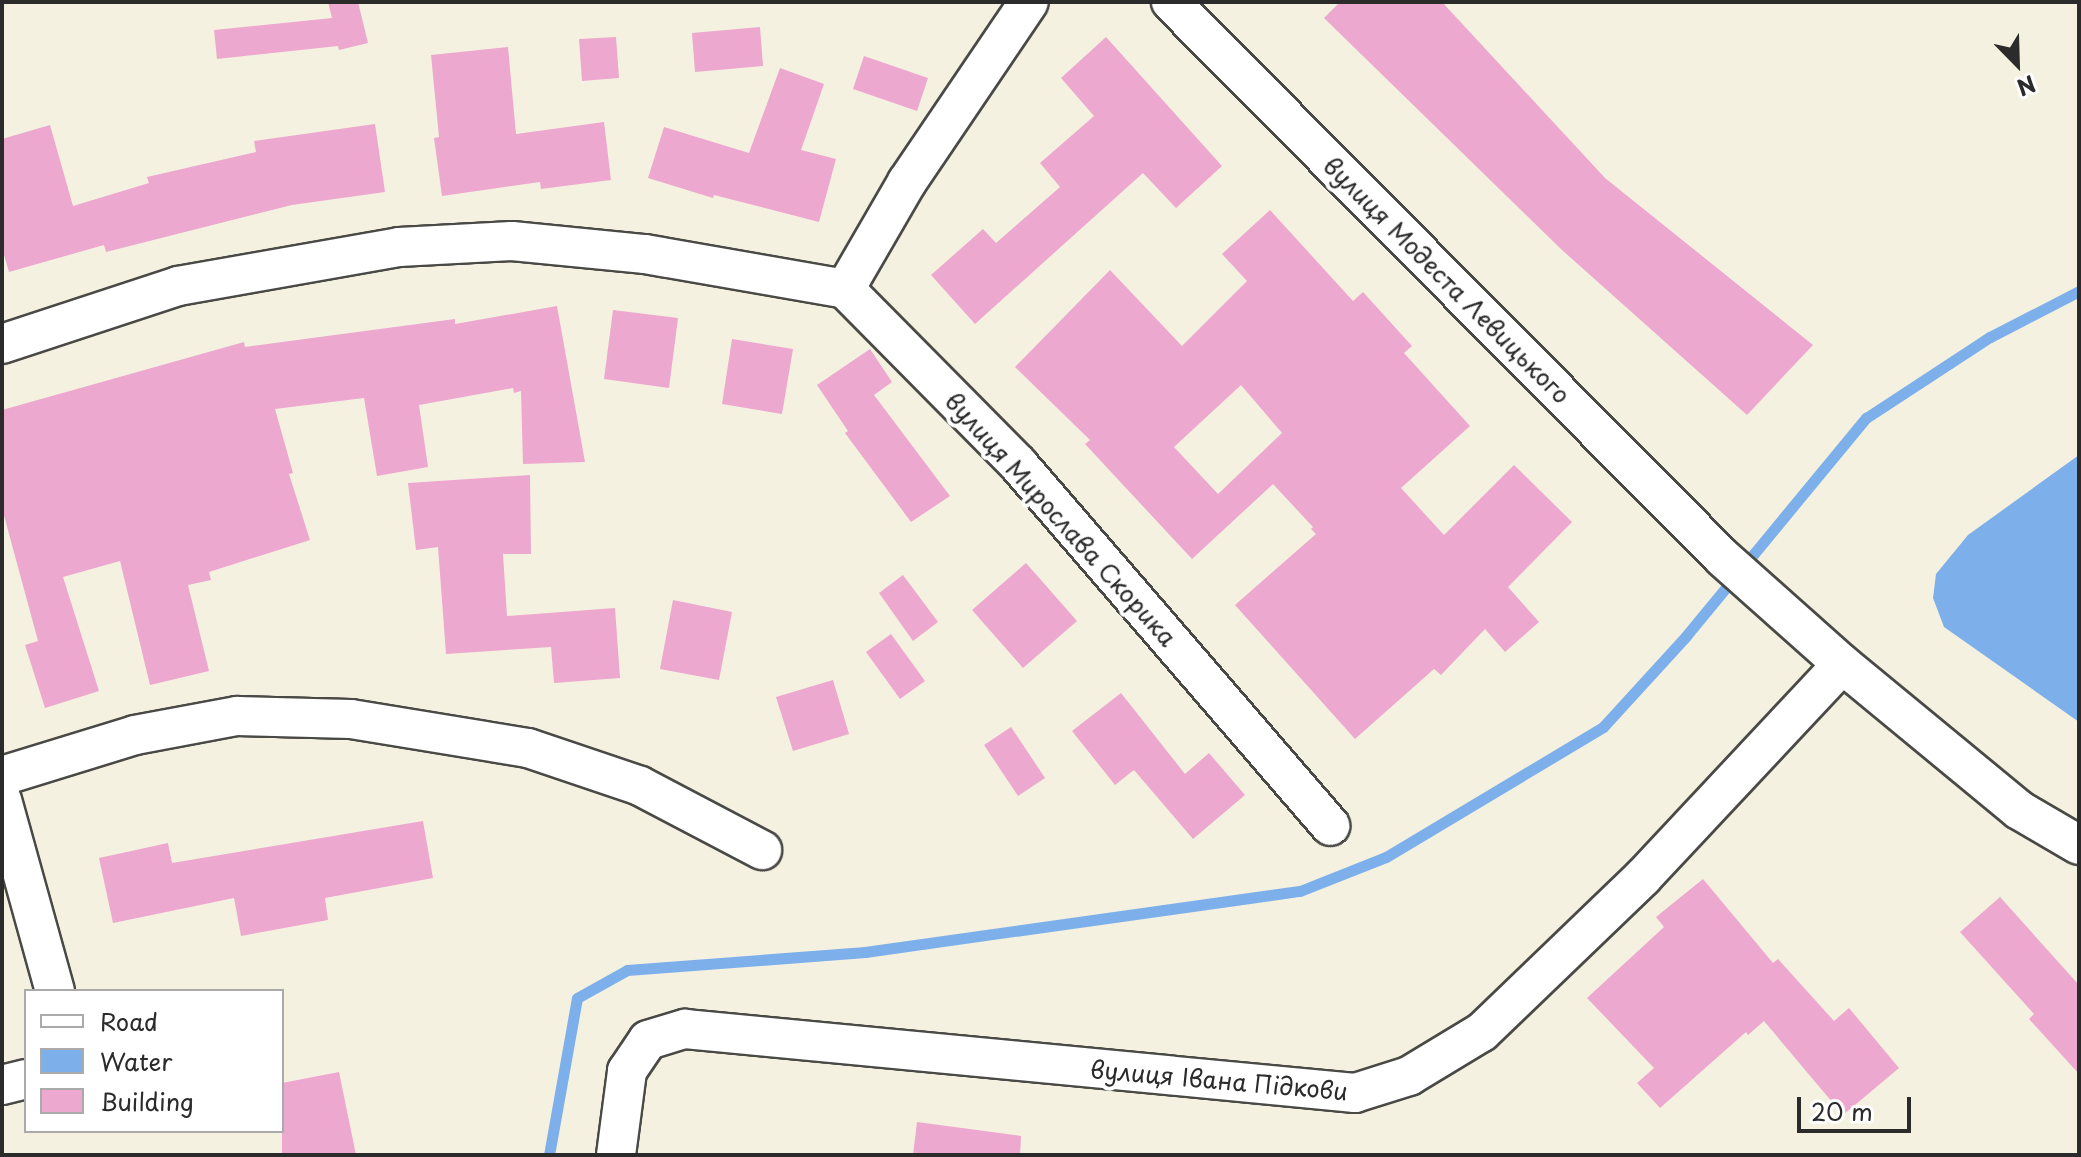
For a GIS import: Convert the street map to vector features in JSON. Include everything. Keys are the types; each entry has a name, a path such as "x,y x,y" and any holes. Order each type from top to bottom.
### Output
{"street":[{"path":"2,344 178,286 399,247 512,241 645,254 845,289 907,182 1029,2"},
{"name":"вулиця Модеста Левицького","path":"1171,2 1723,558 1842,664"},
{"name":"вулиця Мирослава Скорика","path":"845,289 1018,464 1330,826"},
{"path":"1842,664 2019,810 2079,845"},
{"name":"вулиця Івана Підкови","path":"616,1155 627,1071 648,1040 685,1029 1355,1093 1409,1076 1482,1032 1643,877 1842,664"},
{"path":"2,776 135,735 237,716 351,719 528,748 640,786 762,850"},
{"path":"2,800 54,989"},
{"path":"2,1085 24,1080"}],"water":[{"path":"2079,455 2079,722 1944,627 1933,598 1936,574 1968,535"}],"building":[{"path":"328,2 358,2 368,43 339,50 338,46 217,59 214,30 332,18"},
{"path":"1340,2 1442,2 1605,178 1813,345 1747,415 1562,250 1324,18"},
{"path":"760,27 763,66 695,72 692,33"},
{"path":"616,37 619,78 582,81 579,39"},
{"path":"1106,37 1222,166 1176,208 1143,173 975,324 931,275 983,229 996,243 1060,187 1040,163 1094,116 1061,78"},
{"path":"508,47 516,134 604,122 611,180 541,189 540,182 442,196 434,138 439,137 431,55"},
{"path":"864,56 928,78 917,111 853,89"},
{"path":"780,68 824,84 801,150 836,159 819,222 714,195 713,198 648,178 664,127 749,153"},
{"path":"375,124 385,192 292,205 106,252 104,245 9,272 2,248 2,139 50,125 73,206 149,183 147,177 256,152 254,141"},
{"path":"1270,210 1353,301 1363,292 1412,346 1404,353 1470,426 1401,488 1444,535 1514,465 1572,522 1508,587 1539,622 1505,652 1485,629 1441,675 1434,669 1355,739 1235,605 1316,534 1311,529 1313,527 1273,484 1192,559 1085,444 1090,440 1015,367 1110,270 1182,346 1247,281 1222,254","holes":["1241,385 1282,433 1218,494 1174,447"]},
{"path":"557,306 585,462 523,464 521,391 514,393 513,388 419,405 428,467 377,476 364,398 275,409 293,473 289,474 310,540 209,572 211,580 188,585 209,671 150,685 120,561 63,577 99,691 45,708 25,645 38,641 2,508 2,410 244,342 245,347 455,319 455,324"},
{"path":"613,310 678,318 669,388 604,379"},
{"path":"732,339 793,349 782,414 722,404"},
{"path":"870,349 892,382 874,395 950,496 911,522 845,433 848,431 817,385"},
{"path":"530,475 531,554 503,554 507,616 615,608 620,678 554,683 551,647 446,654 438,547 416,550 408,483"},
{"path":"1026,563 1077,621 1023,668 972,610"},
{"path":"903,575 938,622 913,641 879,593"},
{"path":"673,600 732,612 719,680 660,669"},
{"path":"891,634 925,681 900,699 866,652"},
{"path":"833,680 849,734 793,751 776,697"},
{"path":"1121,693 1185,774 1209,753 1245,795 1193,839 1134,770 1115,785 1072,731"},
{"path":"1011,727 1045,778 1018,796 984,745"},
{"path":"423,821 433,878 325,898 328,920 241,936 234,898 113,923 99,858 168,843 172,863"},
{"path":"1703,879 1773,963 1778,959 1834,1021 1849,1008 1899,1068 1843,1115 1764,1021 1748,1035 1746,1032 1660,1108 1637,1083 1654,1068 1587,998 1664,927 1656,917"},
{"path":"2000,897 2079,985 2079,1074 2029,1019 2034,1014 1960,932"},
{"path":"339,1072 356,1155 282,1155 284,1083"},
{"path":"917,1122 1021,1136 1020,1155 913,1155"}],"waterway":[{"path":"549,1155 577,998 627,970 865,952 1300,891 1386,857 1603,727 1686,636 1866,418 1990,337 2079,291"}]}
